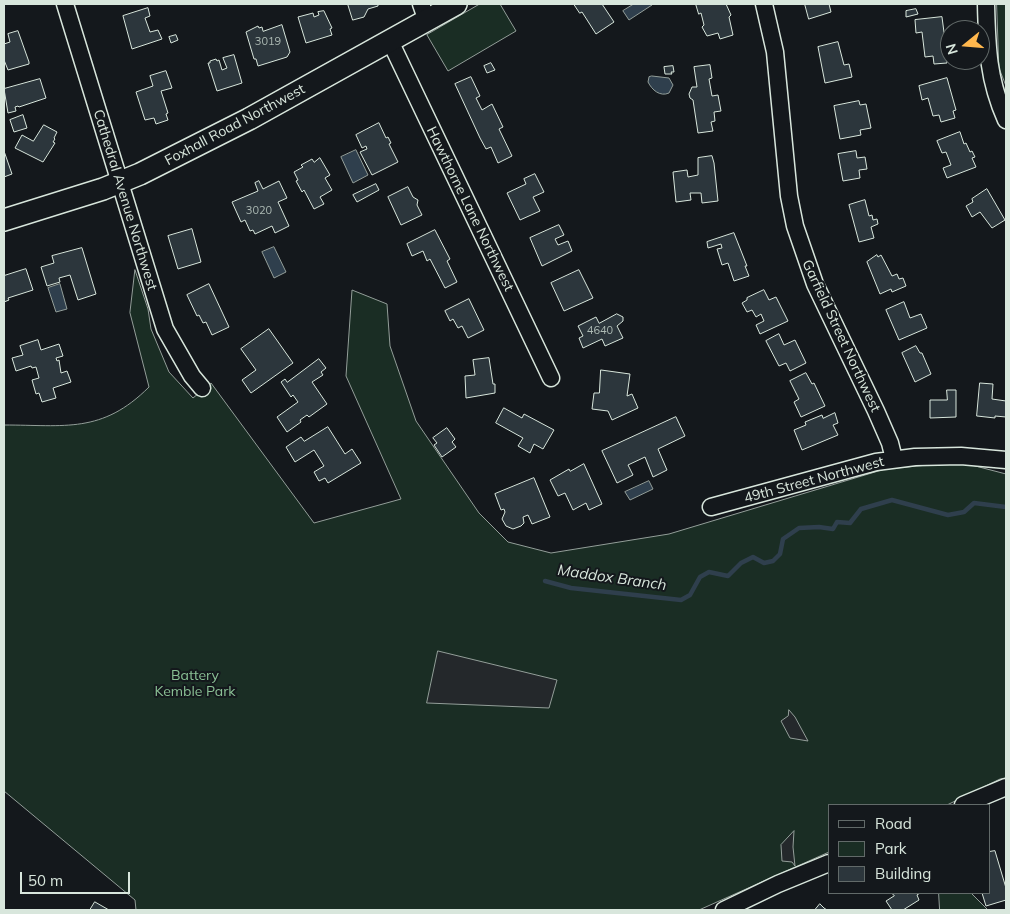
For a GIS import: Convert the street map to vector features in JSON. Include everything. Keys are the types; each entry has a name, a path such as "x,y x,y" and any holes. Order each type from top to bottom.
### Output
{"main road":[{"name":"Foxhall Road Northwest","path":"4,220 119,183 232,128 390,41 424,12 456,4"}],"street":[{"name":"Cathedral Avenue Northwest","path":"65,4 165,329 192,376 202,388"},
{"name":"Garfield Street Northwest","path":"764,4 775,52 789,196 798,235 815,284 890,443 894,459"},
{"path":"986,4 989,68 1006,120"},
{"name":"Hawthorne Lane Northwest","path":"390,41 551,378"},
{"name":"49th Street Northwest","path":"712,507 797,485 870,463 894,459 961,456 1006,460"},
{"path":"965,804 1006,787"},
{"path":"724,910 778,884 828,863"}],"green space":[{"path":"480,4 500,4 516,31 448,71 427,35"},
{"path":"997,4 1006,4 1006,86 999,68"},
{"name":"Battery Kemble Park","path":"135,270 148,309 151,329 169,372 193,398 211,383 314,523 401,499 346,376 352,290 387,304 390,346 416,421 479,513 508,542 551,553 669,534 885,469 960,462 1006,474 1006,778 1000,779 949,804 828,804 828,852 699,910 136,910 135,900 4,791 4,425 46,426 82,424 99,420 115,413 132,402 149,387 130,313"},
{"path":"939,894 972,894 988,910 940,910"}],"shaded area":[{"path":"438,651 557,680 549,708 427,703"},
{"path":"789,710 808,741 790,738 781,721 788,716"},
{"path":"794,831 795,866 792,862 782,861 781,845"}],"water":[{"path":"634,4 652,5 629,20 623,11"},
{"path":"649,77 669,78 673,85 669,93 662,94 652,88 648,82"},
{"path":"356,150 368,175 353,183 341,157"},
{"path":"274,247 286,272 274,278 262,252"},
{"path":"60,284 67,309 56,312 48,288"},
{"path":"649,481 653,489 630,500 625,492"}],"building":[{"path":"348,4 378,4 378,6 368,9 364,17 353,20"},
{"path":"574,4 602,4 614,22 596,34 582,12 580,13"},
{"path":"696,4 726,4 731,15 729,17 733,35 720,39 718,33 707,36 702,27 704,25 701,13 699,14"},
{"path":"805,4 829,4 831,12 809,19"},
{"path":"148,8 150,16 145,18 150,32 158,30 162,39 132,49 123,16"},
{"path":"916,9 918,14 906,17 906,11"},
{"path":"324,11 332,28 330,29 332,35 306,43 298,17 313,13 314,17 319,15 318,12"},
{"path":"942,17 942,20 940,20 940,64 934,64 933,56 925,57 922,32 916,33 915,20"},
{"path":"282,25 290,52 287,57 258,66 246,32 258,26 259,28 262,27 263,31"},
{"path":"18,31 29,64 8,70 4,60 4,44 10,42 8,34"},
{"path":"176,35 178,40 171,43 169,37"},
{"path":"838,42 844,65 849,64 852,77 825,83 818,47"},
{"path":"234,55 242,83 217,91 208,63 216,59 217,61 219,60 222,70 227,68 223,58"},
{"path":"491,63 495,70 487,73 484,66"},
{"path":"710,65 712,78 709,79 712,96 718,95 721,111 714,112 715,121 711,122 713,131 698,133 693,100 689,94 692,87 697,87 694,67"},
{"path":"673,66 674,72 671,72 672,74 665,74 664,67"},
{"path":"166,71 172,88 161,91 168,113 166,114 168,120 156,124 154,118 145,120 136,92 153,86 150,76"},
{"path":"471,77 480,96 476,98 482,110 492,104 503,127 499,129 512,156 498,163 491,147 486,149 480,138 455,84"},
{"path":"947,78 956,110 953,111 955,118 941,122 939,115 933,116 928,98 922,100 919,86"},
{"path":"40,79 46,98 15,107 16,111 8,113 4,89"},
{"path":"859,101 860,105 866,104 871,128 860,130 861,135 840,139 834,106"},
{"path":"23,115 27,128 14,132 10,120"},
{"path":"379,123 386,138 388,137 391,143 389,144 398,162 372,175 360,152 367,149 366,146 362,148 356,135"},
{"path":"44,125 57,132 53,142 55,143 43,162 15,148 22,135 33,141"},
{"path":"960,132 964,144 966,143 970,152 972,151 975,157 972,158 976,167 947,178 943,168 951,165 946,152 942,153 937,141"},
{"path":"4,151 12,174 4,177"},
{"path":"856,151 857,158 865,157 867,169 859,170 860,178 843,181 838,154"},
{"path":"712,156 718,201 702,203 701,193 690,193 691,200 676,202 673,172 687,170 688,177 698,175 698,158"},
{"path":"320,158 330,175 325,178 332,190 320,197 324,204 314,209 304,190 302,192 296,181 298,180 294,172 303,167 301,165 312,159 314,162"},
{"path":"535,174 544,192 533,197 540,211 520,220 507,193 526,184 524,179"},
{"path":"259,181 263,189 279,181 287,198 278,202 289,226 275,233 272,226 255,234 253,230 250,231 245,220 241,222 232,202 258,191 255,183"},
{"path":"376,184 379,190 357,202 353,195"},
{"path":"408,187 413,197 418,200 417,205 422,215 401,225 388,197"},
{"path":"987,189 1005,220 992,228 980,212 972,217 966,206 973,202 972,199"},
{"path":"865,200 869,216 872,215 873,220 877,219 878,224 871,227 874,238 859,242 849,205"},
{"path":"559,225 564,235 555,239 558,245 568,241 572,251 542,266 530,238"},
{"path":"192,229 201,262 178,269 168,236"},
{"path":"435,230 450,259 447,261 457,282 445,288 430,259 427,261 423,251 412,256 407,244"},
{"path":"734,233 749,276 734,281 728,263 722,265 717,249 722,248 721,244 708,248 707,242"},
{"path":"82,248 96,294 78,300 70,275 59,278 60,282 47,286 41,267 54,263 52,256"},
{"path":"877,255 878,257 881,255 892,276 897,274 899,279 903,278 906,286 892,292 891,289 880,294 867,262"},
{"path":"26,269 33,290 8,298 9,300 4,302 4,276"},
{"path":"579,270 593,298 564,311 551,283"},
{"path":"209,284 229,327 212,335 206,322 203,323 199,315 197,316 187,295"},
{"path":"764,290 769,300 776,297 788,321 760,334 756,325 764,321 761,314 756,317 752,310 747,312 742,303 747,298"},
{"path":"469,299 484,330 468,338 462,326 458,328 453,319 450,321 445,311"},
{"path":"904,302 910,318 921,314 927,328 899,340 886,310"},
{"path":"617,314 623,317 623,321 617,326 623,338 605,346 602,339 583,348 579,338 583,336 578,326 596,317 599,323"},
{"path":"269,329 293,363 251,393 242,380 256,370 241,349"},
{"path":"779,334 784,345 795,340 806,363 790,371 786,363 779,366 766,341"},
{"path":"38,340 41,350 59,344 63,356 56,358 57,361 59,360 61,373 67,371 71,382 53,388 56,398 42,402 39,393 36,394 32,380 39,378 36,367 32,368 31,366 16,371 12,358 23,355 20,346"},
{"path":"916,346 920,353 922,353 931,374 915,382 902,353"},
{"path":"489,358 493,384 495,384 495,393 466,398 465,376 475,375 473,360"},
{"path":"319,359 326,368 321,372 323,375 312,382 327,404 309,417 307,415 287,432 277,417 298,402 293,395 291,397 281,382 285,379 287,382"},
{"path":"601,370 630,374 627,396 632,394 638,408 612,420 608,411 592,409 594,393 599,393"},
{"path":"806,373 812,384 814,383 825,406 801,417 794,402 799,399 790,381"},
{"path":"980,383 993,384 992,399 1006,401 1006,417 977,416"},
{"path":"947,390 956,390 956,417 930,418 930,400 947,400"},
{"path":"504,408 522,418 524,414 554,430 543,449 534,444 530,453 518,446 523,438 496,423"},
{"path":"835,413 838,423 833,425 838,435 802,450 794,430 806,425 805,422 822,415 823,418"},
{"path":"676,417 685,436 658,449 667,470 653,477 645,457 628,465 633,475 617,483 602,451"},
{"path":"328,427 345,454 352,449 361,463 328,483 325,478 319,481 314,472 324,466 314,450 295,462 286,447 301,437 304,441"},
{"path":"447,428 455,439 452,442 456,447 442,457 434,445 437,443 433,438"},
{"path":"584,464 602,504 589,510 586,503 573,510 565,493 558,496 550,480 569,469 570,471"},
{"path":"534,478 550,517 532,524 528,515 523,517 524,523 521,526 513,529 506,526 502,519 505,512 504,509 501,510 495,494"},
{"path":"995,851 1006,888 1006,900 986,906 982,894 990,894 990,852"},
{"path":"893,894 918,894 917,895 919,900 903,910 892,910 886,901 894,896"},
{"path":"95,902 109,910 90,910"},
{"path":"820,904 824,908 827,910 815,910"}],"waterway":[{"name":"Maddox Branch","path":"545,581 571,588 681,600 690,595 700,577 709,572 728,576 741,563 753,557 764,563 773,561 780,554 783,539 799,528 819,527 833,529 837,522 850,523 861,509 892,500 948,515 964,512 974,503 1006,507"}]}
